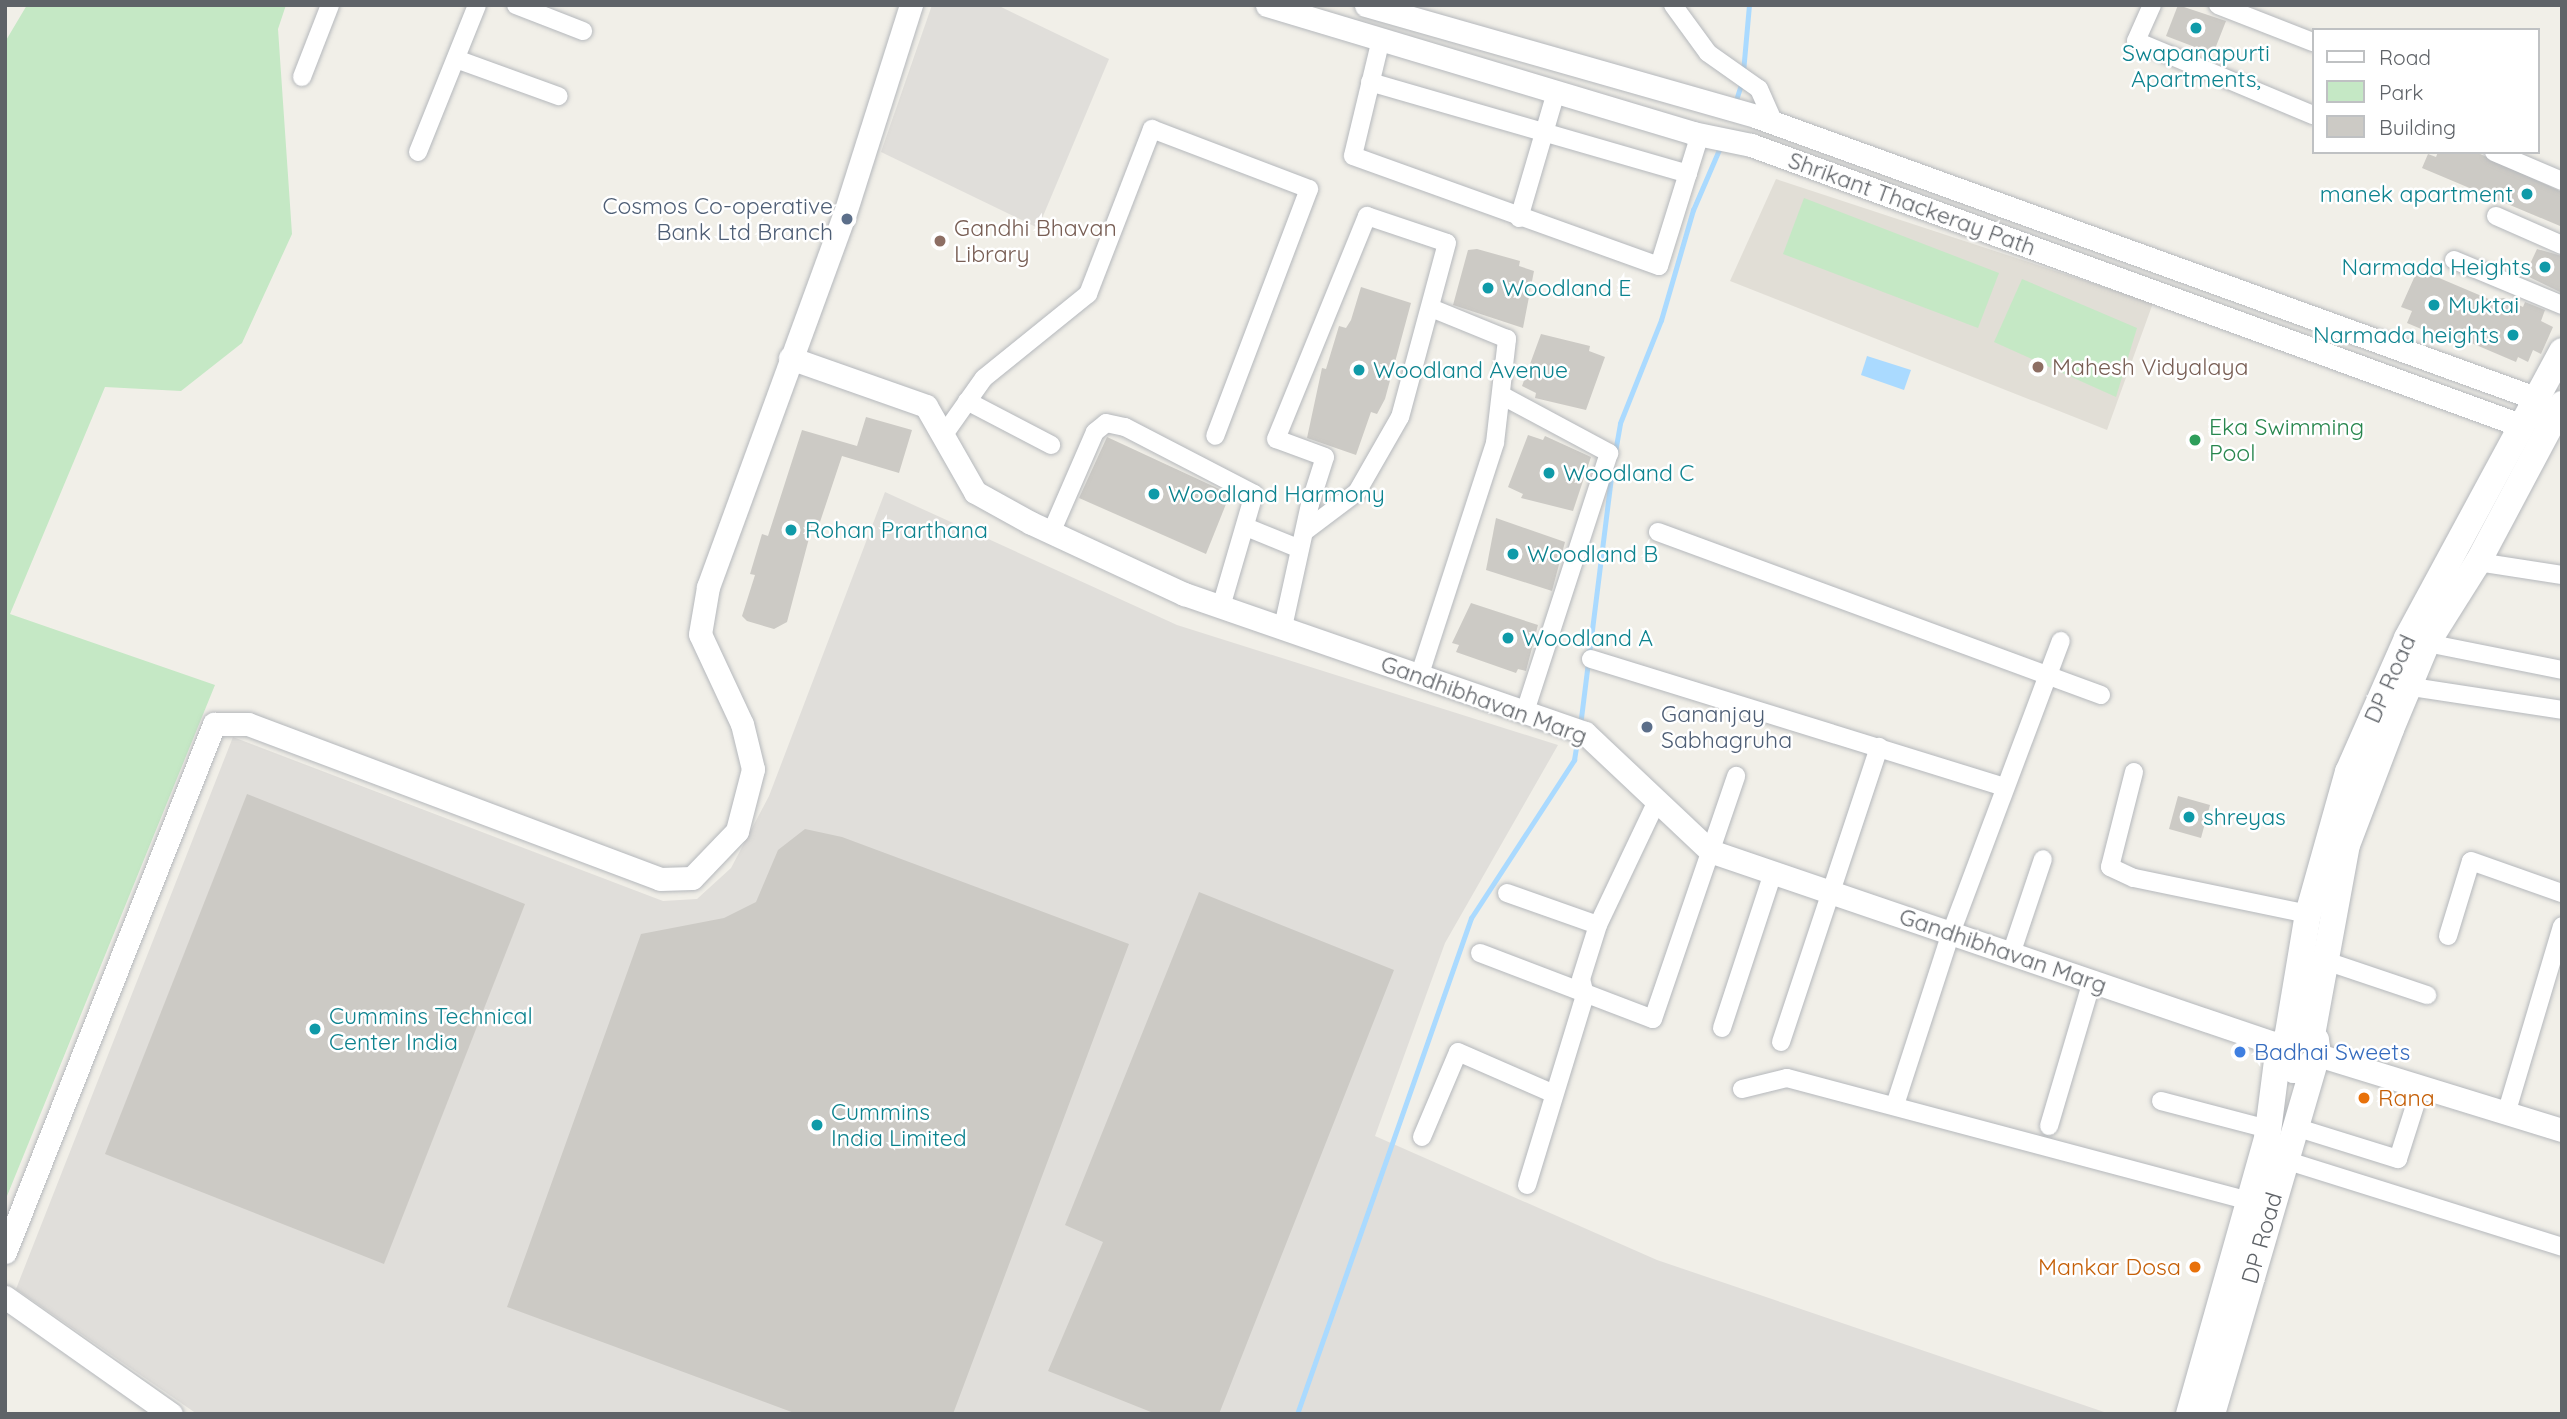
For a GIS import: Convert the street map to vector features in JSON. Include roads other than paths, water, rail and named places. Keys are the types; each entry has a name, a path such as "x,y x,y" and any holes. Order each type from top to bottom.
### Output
{"main road":[{"name":"DP Road","path":"2212,1414 2295,1127 2308,914 2332,818 2519,425 2562,351"},
{"name":"Shrikant Thackeray Path","path":"2535,398 2556,420"},
{"name":"DP Road","path":"2189,1414 2268,1129 2299,1048 2323,960 2347,845 2397,684 2427,643 2478,562 2556,420"},
{"name":"Shrikant Thackeray Path","path":"2519,425 2556,420"}],"street":[{"path":"302,77 330,5"},
{"path":"418,152 477,5"},
{"path":"516,5 583,31"},
{"path":"5,1252 214,724 247,724 660,879 692,878 737,831 753,769 743,724 700,634 708,587 844,216 911,5"},
{"name":"Shrikant Thackeray Path","path":"1267,5 1706,136 1751,145 2519,425"},
{"name":"Shrikant Thackeray Path","path":"1366,5 1720,110 1766,120 2535,398"},
{"path":"1673,5 1708,53 1759,89 1766,120"},
{"path":"2152,5 2136,41 2312,115"},
{"path":"2218,5 2312,42"},
{"path":"1381,39 1353,156 1519,218 1659,266 1688,174 1706,136"},
{"path":"456,60 558,96"},
{"path":"1370,82 1544,130 1688,174"},
{"path":"1519,218 1556,92"},
{"path":"945,433 984,378 1088,294 1152,129 1309,189 1215,436"},
{"path":"2499,154 2562,181"},
{"path":"1283,627 1300,549 1325,457 1276,439 1367,216 1447,243 1400,417 1377,462 1357,492 1305,531"},
{"path":"2496,216 2562,245"},
{"path":"2454,260 2562,305"},
{"path":"2491,284 2562,318"},
{"path":"1419,677 1495,443 1507,339 1492,328 1431,309"},
{"name":"Gandhibhavan Marg","path":"790,358 916,400 926,406 945,433 975,492 1051,533 1221,607 1579,730 1710,851 2092,981 2562,1130"},
{"path":"1501,395 1609,453 1525,712"},
{"path":"967,401 1051,445"},
{"path":"1051,533 1095,432 1106,424 1125,427 1254,494 1221,607"},
{"path":"1245,527 1300,549"},
{"path":"1658,532 2048,679 2101,695"},
{"path":"2478,562 2562,575"},
{"path":"1895,1105 1951,933 2061,641"},
{"path":"2427,643 2562,670"},
{"path":"1591,659 2005,787"},
{"path":"2397,684 2562,710"},
{"path":"1781,1042 1879,747"},
{"path":"2134,772 2110,867 2134,878 2308,914"},
{"path":"1480,953 1653,1019 1736,776"},
{"path":"1527,1185 1585,995 1581,979 1598,925 1657,801"},
{"path":"2011,954 2043,859"},
{"path":"2448,936 2471,861 2562,893"},
{"path":"1722,1028 1773,873"},
{"path":"1507,893 1598,925"},
{"path":"2506,1114 2562,926"},
{"path":"2323,960 2427,995"},
{"path":"2049,1126 2092,981"},
{"path":"1422,1138 1458,1052 1554,1094"},
{"path":"1742,1089 1787,1079 1895,1105 2249,1201"},
{"path":"2295,1127 2398,1159 2421,1087"},
{"path":"2161,1101 2268,1129"},
{"path":"2285,1160 2562,1247"},
{"path":"5,1297 171,1414"}],"water":[{"path":"1867,356 1911,370 1904,390 1861,375"}],"waterway":[{"path":"1743,72 1749,5"},
{"path":"1734,106 1742,82"},
{"path":"1615,452 1620,423 1661,320 1693,210 1721,145"},
{"path":"1580,726 1612,469"},
{"path":"1297,1414 1471,918 1574,760 1578,736"}],"place":[{"name":"Swapanapurti Apartments,","path":"2196,28"},
{"name":"manek apartment","path":"2527,194"},
{"name":"Cosmos Co-operative Bank Ltd Branch","path":"847,219"},
{"name":"Gandhi Bhavan Library","path":"940,241"},
{"name":"Narmada Heights","path":"2545,267"},
{"name":"Woodland E","path":"1488,288"},
{"name":"Muktai","path":"2434,305"},
{"name":"Narmada heights","path":"2513,335"},
{"name":"Mahesh Vidyalaya","path":"2038,367"},
{"name":"Woodland Avenue","path":"1359,370"},
{"name":"Eka Swimming Pool","path":"2195,440"},
{"name":"Woodland C","path":"1549,473"},
{"name":"Woodland Harmony","path":"1154,494"},
{"name":"Rohan Prarthana","path":"791,530"},
{"name":"Woodland B","path":"1513,554"},
{"name":"Woodland A","path":"1508,638"},
{"name":"Gananjay Sabhagruha","path":"1647,727"},
{"name":"shreyas","path":"2189,817"},
{"name":"Cummins Technical Center India","path":"315,1029"},
{"name":"Badhai Sweets","path":"2240,1052"},
{"name":"Rana","path":"2364,1098"},
{"name":"Cummins India Limited","path":"817,1125"},
{"name":"Mankar Dosa","path":"2195,1267"}]}
